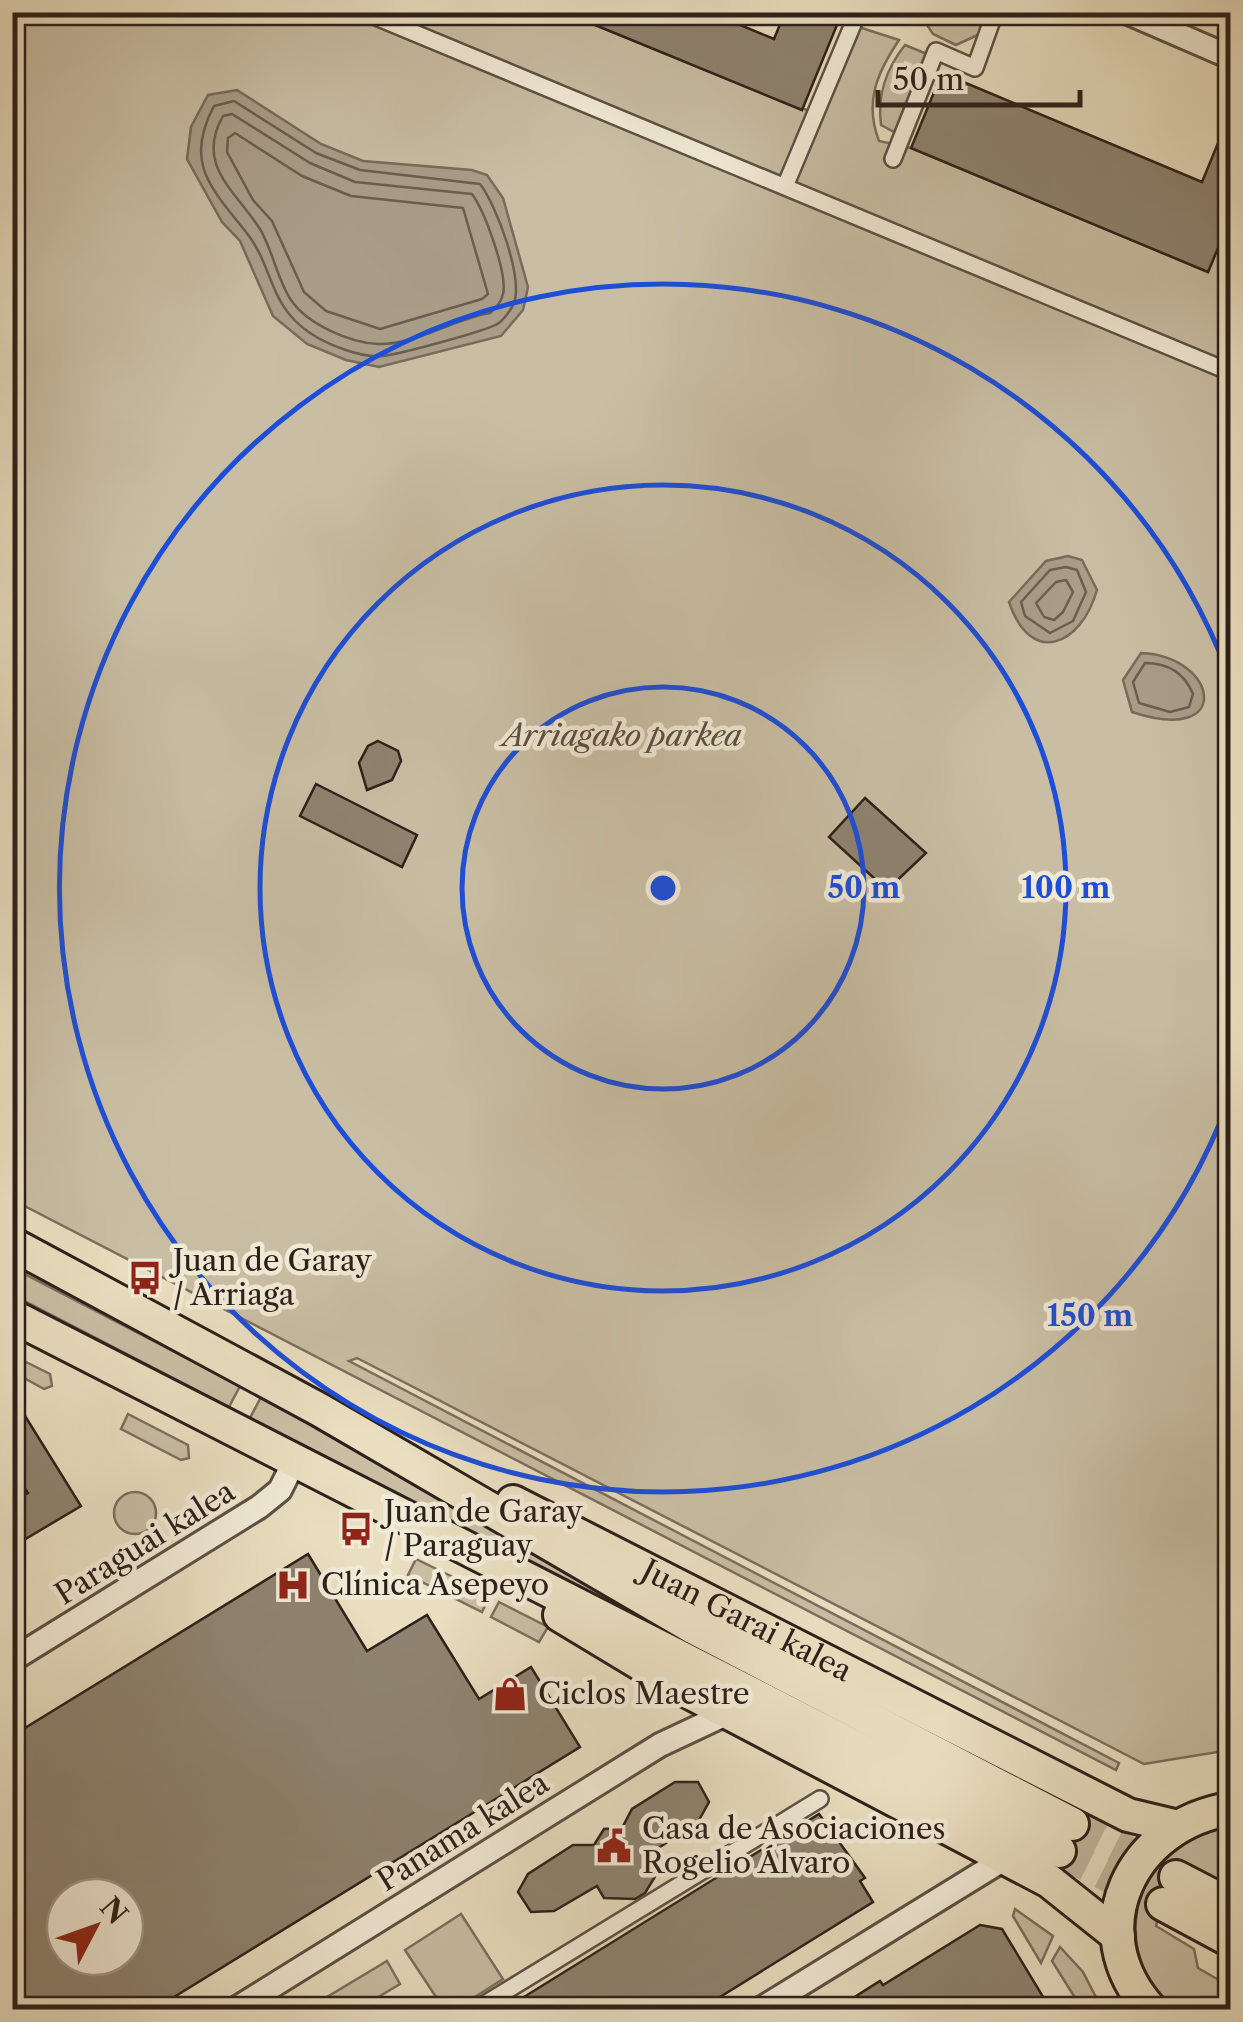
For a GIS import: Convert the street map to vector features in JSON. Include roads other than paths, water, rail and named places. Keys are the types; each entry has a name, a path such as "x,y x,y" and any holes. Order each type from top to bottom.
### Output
{"main road":[{"name":"Juan Garai kalea","path":"12,1244 320,1410 1066,1837 394,1513 12,1316"},
{"name":"Juan Garai kalea","path":"320,1410 588,1538 1128,1815 1174,1826"},
{"name":"Juan Garai kalea","path":"394,1513 728,1713 1069,1894 1118,1936"},
{"path":"1151,2010 1128,1977 1118,1936 1120,1904 1131,1873 1149,1846 1174,1826 1204,1814 1230,1810"},
{"path":"1175,1899 1227,1931"}],"street":[{"path":"364,12 786,184 1230,372"},
{"path":"786,184 856,17 845,12"},
{"path":"893,159 936,51 975,68 995,12"},
{"path":"1126,12 1230,57"},
{"name":"Paraguai kalea","path":"12,1660 259,1508 280,1490 294,1462"},
{"name":"Panama kalea","path":"234,2010 660,1745 728,1713"},
{"path":"476,2010 820,1798"},
{"path":"759,2010 1006,1858"}],"water":[{"path":"237,90 321,144 363,161 472,170 487,175 503,198 528,287 523,310 501,336 379,367 346,360 307,344 273,316 240,241 222,222 187,159 191,127 208,95"},
{"path":"1068,556 1082,560 1097,590 1080,625 1068,636 1042,642 1018,622 1009,602 1046,561"},
{"path":"1141,653 1167,658 1187,668 1204,696 1200,709 1188,718 1165,719 1132,712 1123,680"}],"tunnel":[{"path":"1072,1824 1176,1877"},
{"path":"1059,1851 1163,1904"}],"place":[{"name":"Juan de Garay / Arriaga","path":"145,1278"},
{"name":"Juan de Garay / Paraguay","path":"356,1529"},
{"name":"Clínica Asepeyo","path":"293,1585"},
{"name":"Ciclos Maestre","path":"510,1694"},
{"name":"Casa de Asociaciones Rogelio Álvaro","path":"614,1846"}],"park label":[{"name":"Arriagako parkea","path":"622,736"}]}
